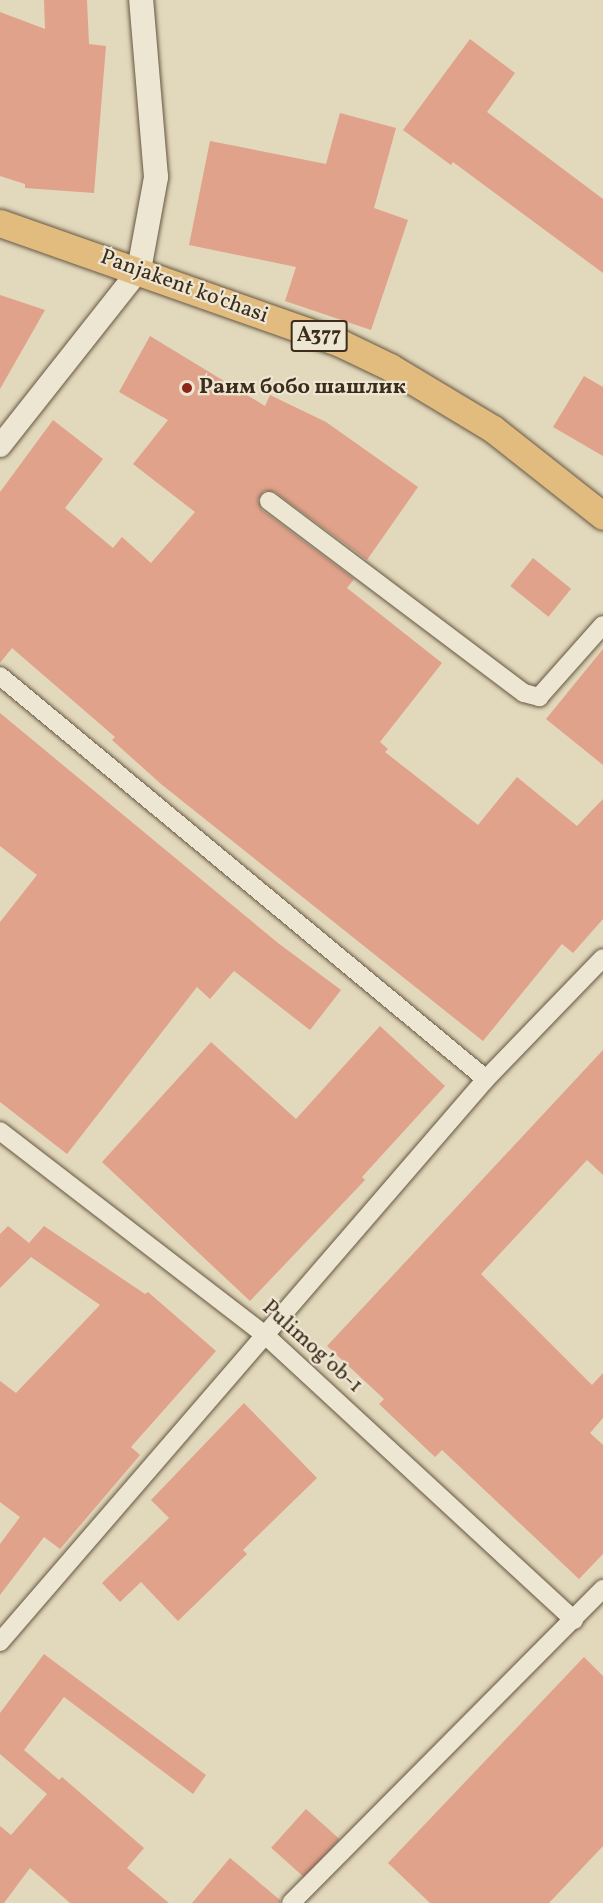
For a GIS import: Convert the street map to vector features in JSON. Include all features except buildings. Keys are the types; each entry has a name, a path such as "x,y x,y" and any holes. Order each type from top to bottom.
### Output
{"main road":[{"path":"139,270 156,177 141,0"},
{"name":"Panjakent ko'chasi","path":"0,223 139,270 338,342 390,367 493,429 603,516"}],"street":[{"path":"0,446 139,270"},
{"path":"269,501 524,693 539,697 603,625"},
{"path":"0,676 486,1079"},
{"path":"0,1642 486,1079 603,958"},
{"name":"Pulimog’ob-1","path":"0,1131 264,1334 574,1620"},
{"path":"291,1903 603,1589"}],"place":[{"name":"Раим бобо шашлик","path":"187,388"}]}
